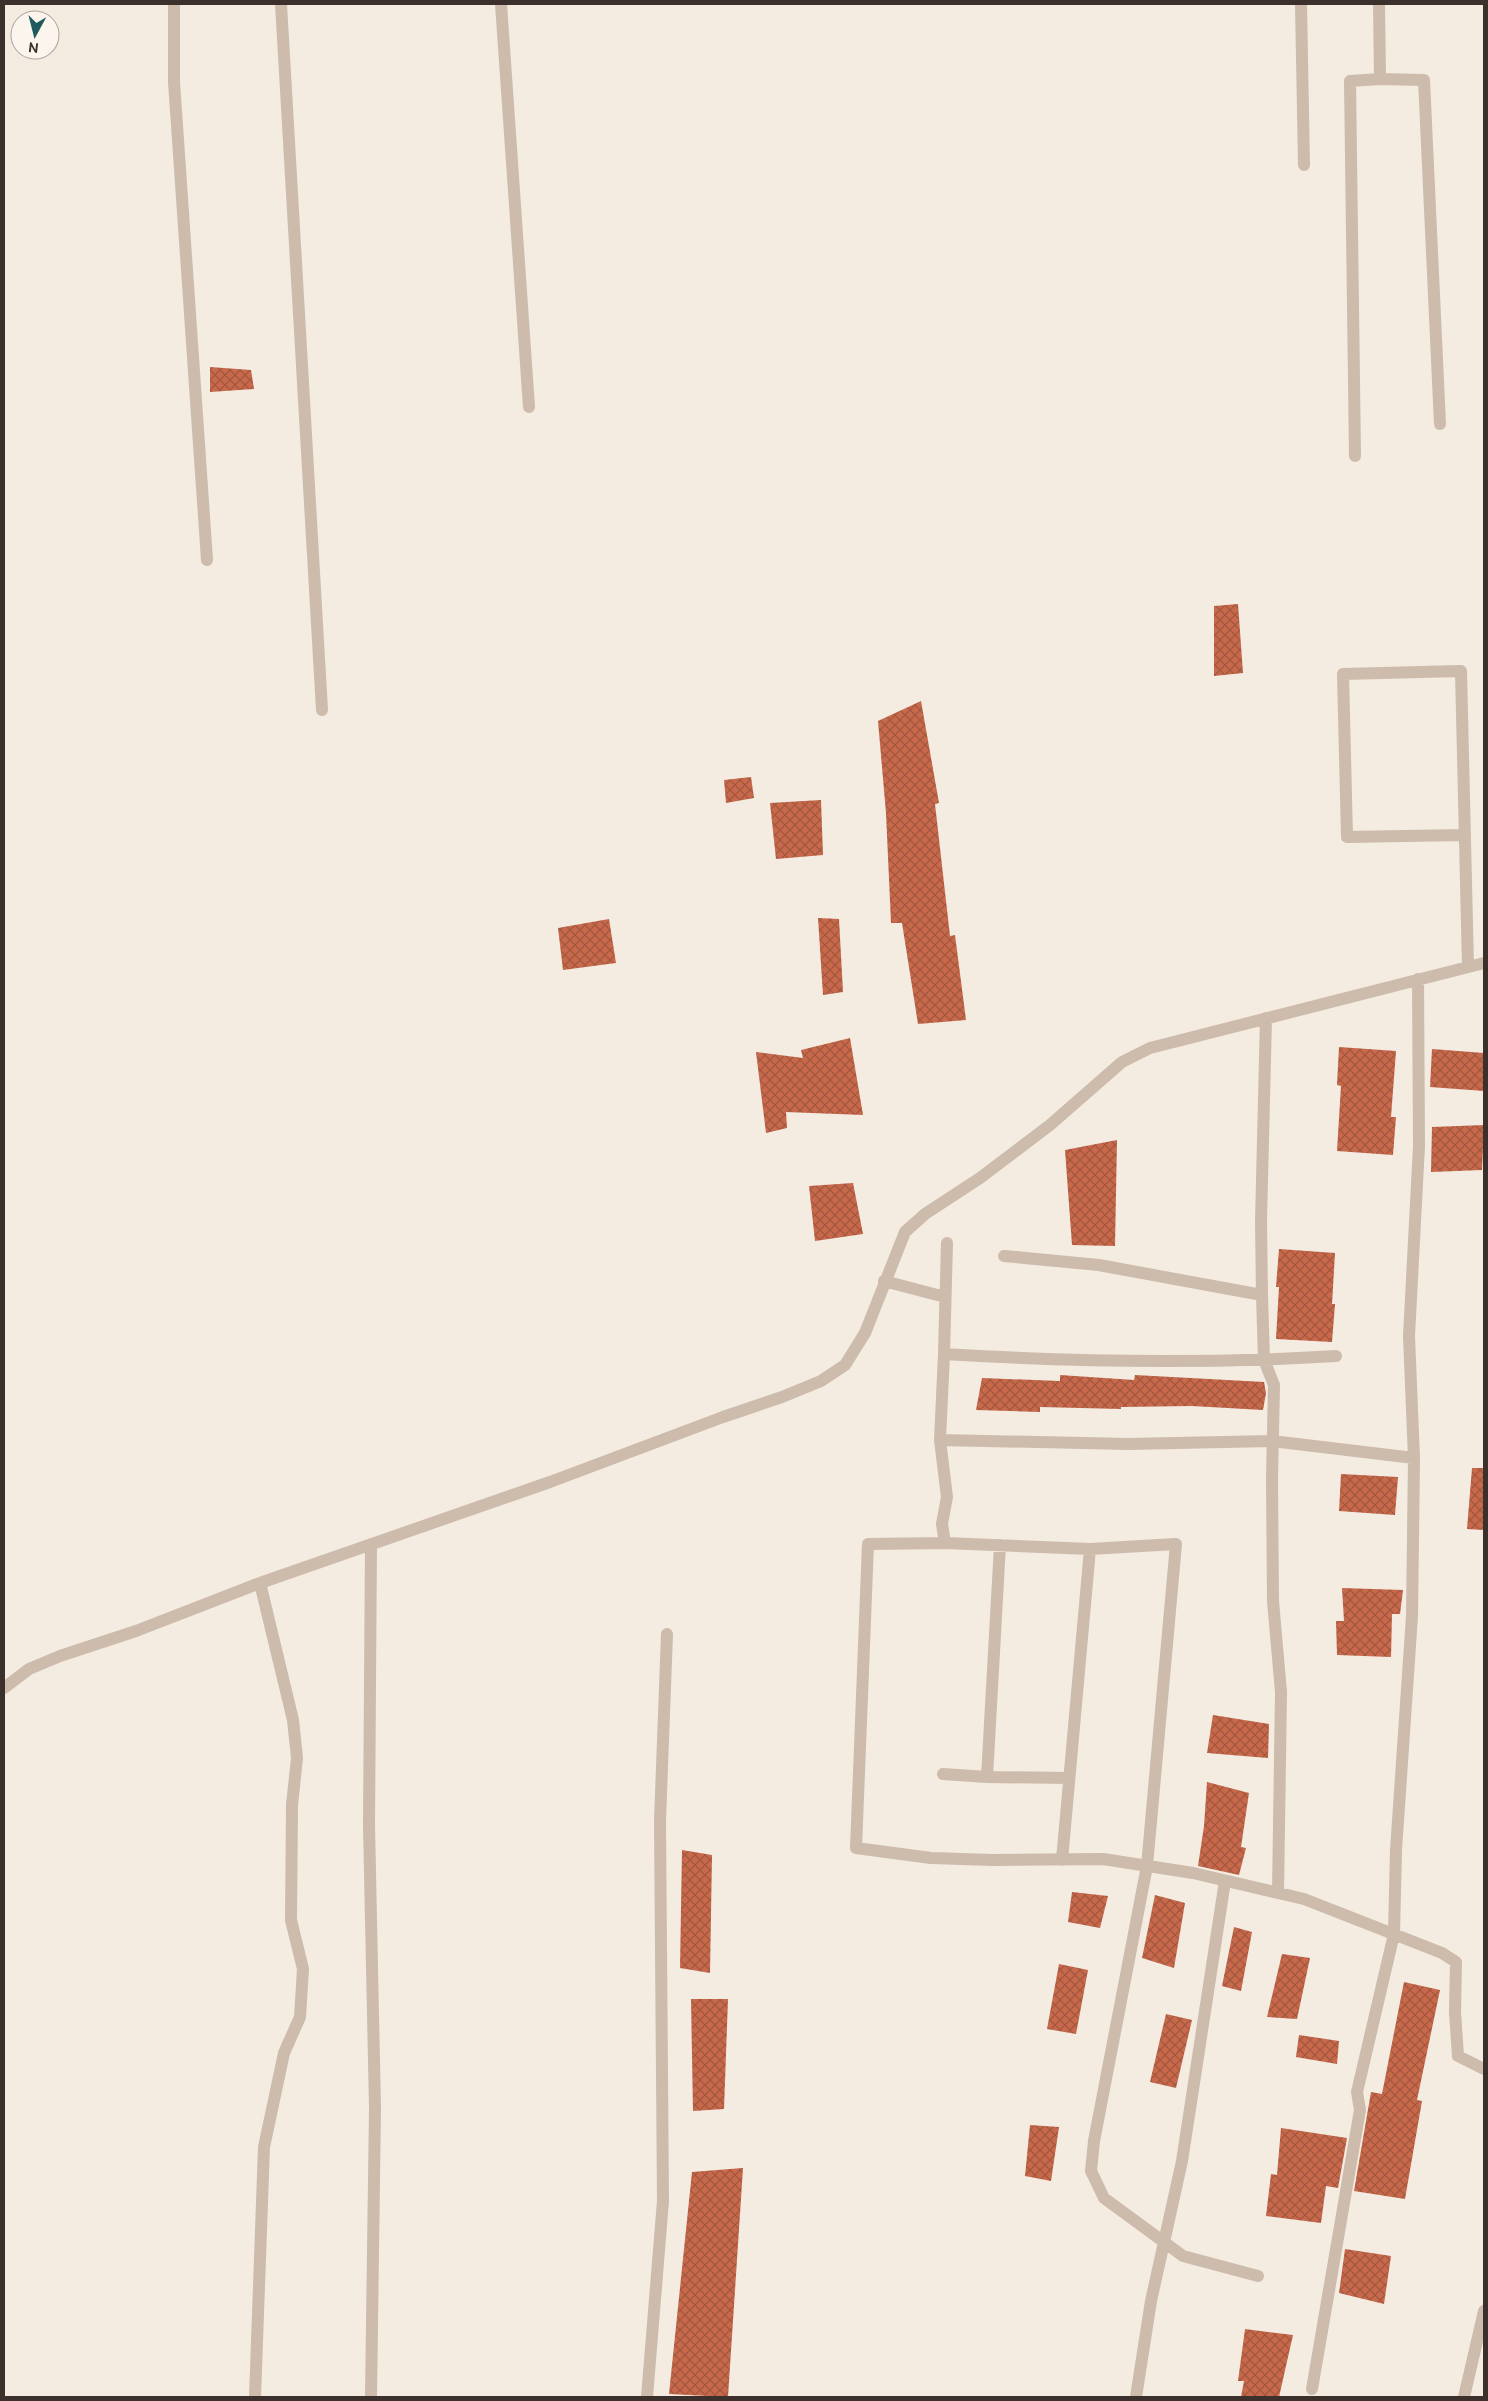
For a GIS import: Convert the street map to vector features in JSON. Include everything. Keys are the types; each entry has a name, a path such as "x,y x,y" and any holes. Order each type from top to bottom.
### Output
{"street":[{"path":"174,4 174,82 207,560"},
{"path":"280,4 322,710"},
{"path":"501,4 529,407"},
{"path":"1302,4 1304,165"},
{"path":"1379,4 1380,79"},
{"path":"1355,456 1350,81 1380,79 1424,80 1440,424"},
{"path":"1464,835 1347,837 1343,674 1461,671 1468,967"},
{"path":"4,1688 29,1668 52,1659 136,1631 260,1583 550,1482 723,1416 782,1397 822,1381 845,1365 865,1333 905,1232 925,1214 980,1178 1050,1125 1122,1062 1150,1048 1484,963"},
{"path":"1312,2389 1360,2110 1357,2092 1394,1934 1396,1850 1412,1616 1414,1458 1409,1336 1419,1146 1418,979"},
{"path":"1266,1018 1261,1222 1262,1295 1264,1360 1274,1385 1272,1441 1273,1602 1282,1692 1278,1893"},
{"path":"945,1543 942,1524 947,1497 940,1440 947,1243"},
{"path":"1004,1256 1099,1265 1262,1295"},
{"path":"884,1281 945,1297"},
{"path":"944,1354 1030,1360 1264,1360 1336,1356"},
{"path":"940,1440 1128,1444 1272,1441 1414,1458"},
{"path":"1258,2276 1182,2256 1104,2198 1092,2171 1094,2141 1147,1866 1176,1544 1090,1549 945,1543 868,1544 856,1848 931,1858 1104,1859 1147,1866 1225,1881 1304,1900 1442,1953 1456,1962 1455,2012 1458,2056 1484,2069"},
{"path":"371,1544 369,1824 375,2108 371,2397"},
{"path":"987,1777 1000,1545"},
{"path":"1062,1860 1090,1549"},
{"path":"254,2397 264,2146 284,2053 300,2017 303,1969 291,1920 292,1805 297,1758 293,1720 260,1583"},
{"path":"647,2397 663,2201 660,1821 667,1634"},
{"path":"943,1774 987,1777 1069,1778"},
{"path":"1136,2397 1163,2242 1182,2161 1225,1881"},
{"path":"1464,2397 1484,2311"}],"building":[{"path":"210,367 251,370 254,389 210,392"},
{"path":"1238,604 1243,673 1214,676 1214,606"},
{"path":"921,701 939,803 935,804 950,936 955,935 966,1020 918,1024 902,923 891,923 886,813 878,721"},
{"path":"751,777 754,798 726,803 724,780"},
{"path":"821,800 823,855 776,859 770,803"},
{"path":"818,918 839,919 843,992 823,995"},
{"path":"609,919 616,963 563,970 558,928"},
{"path":"850,1038 863,1115 786,1112 787,1128 766,1133 756,1052 803,1058 801,1050"},
{"path":"1339,1047 1396,1051 1391,1117 1396,1117 1393,1155 1337,1151 1341,1086 1337,1085"},
{"path":"1432,1049 1484,1053 1484,1091 1430,1087"},
{"path":"1484,1125 1482,1170 1431,1172 1432,1127"},
{"path":"1117,1140 1115,1246 1072,1245 1065,1150"},
{"path":"853,1183 863,1234 815,1241 809,1186"},
{"path":"1279,1249 1335,1253 1332,1304 1335,1304 1332,1342 1276,1339 1279,1287 1276,1287"},
{"path":"1060,1375 1134,1380 1135,1375 1264,1382 1266,1393 1263,1410 1192,1406 1121,1407 1121,1409 1040,1407 1040,1412 976,1410 982,1378 1060,1381"},
{"path":"1472,1468 1484,1468 1484,1530 1467,1529"},
{"path":"1341,1474 1398,1477 1395,1515 1339,1511"},
{"path":"1342,1588 1403,1590 1400,1614 1392,1614 1391,1657 1337,1655 1336,1621 1344,1621"},
{"path":"1213,1715 1269,1724 1268,1758 1207,1753"},
{"path":"1207,1782 1249,1793 1241,1847 1246,1848 1239,1875 1198,1866 1204,1826"},
{"path":"682,1850 712,1855 710,1973 680,1968"},
{"path":"1072,1892 1108,1896 1100,1928 1068,1922"},
{"path":"1155,1895 1185,1903 1174,1968 1142,1958"},
{"path":"1234,1927 1252,1932 1241,1991 1222,1986"},
{"path":"1282,1954 1310,1958 1297,2019 1267,2017"},
{"path":"1059,1964 1088,1970 1076,2034 1047,2029"},
{"path":"1404,1982 1440,1990 1417,2100 1422,2101 1405,2199 1354,2191 1371,2092 1382,2094"},
{"path":"691,1999 728,1999 724,2109 693,2111"},
{"path":"1166,2014 1192,2020 1176,2088 1150,2082"},
{"path":"1299,2035 1339,2041 1337,2064 1296,2057"},
{"path":"1030,2125 1059,2127 1051,2181 1025,2176"},
{"path":"1281,2128 1347,2138 1338,2188 1326,2186 1321,2223 1266,2216 1271,2174 1277,2175"},
{"path":"743,2168 728,2397 669,2394 692,2172"},
{"path":"1345,2249 1391,2256 1384,2304 1339,2293"},
{"path":"1245,2329 1293,2335 1279,2397 1241,2397 1244,2381 1238,2381"}]}
